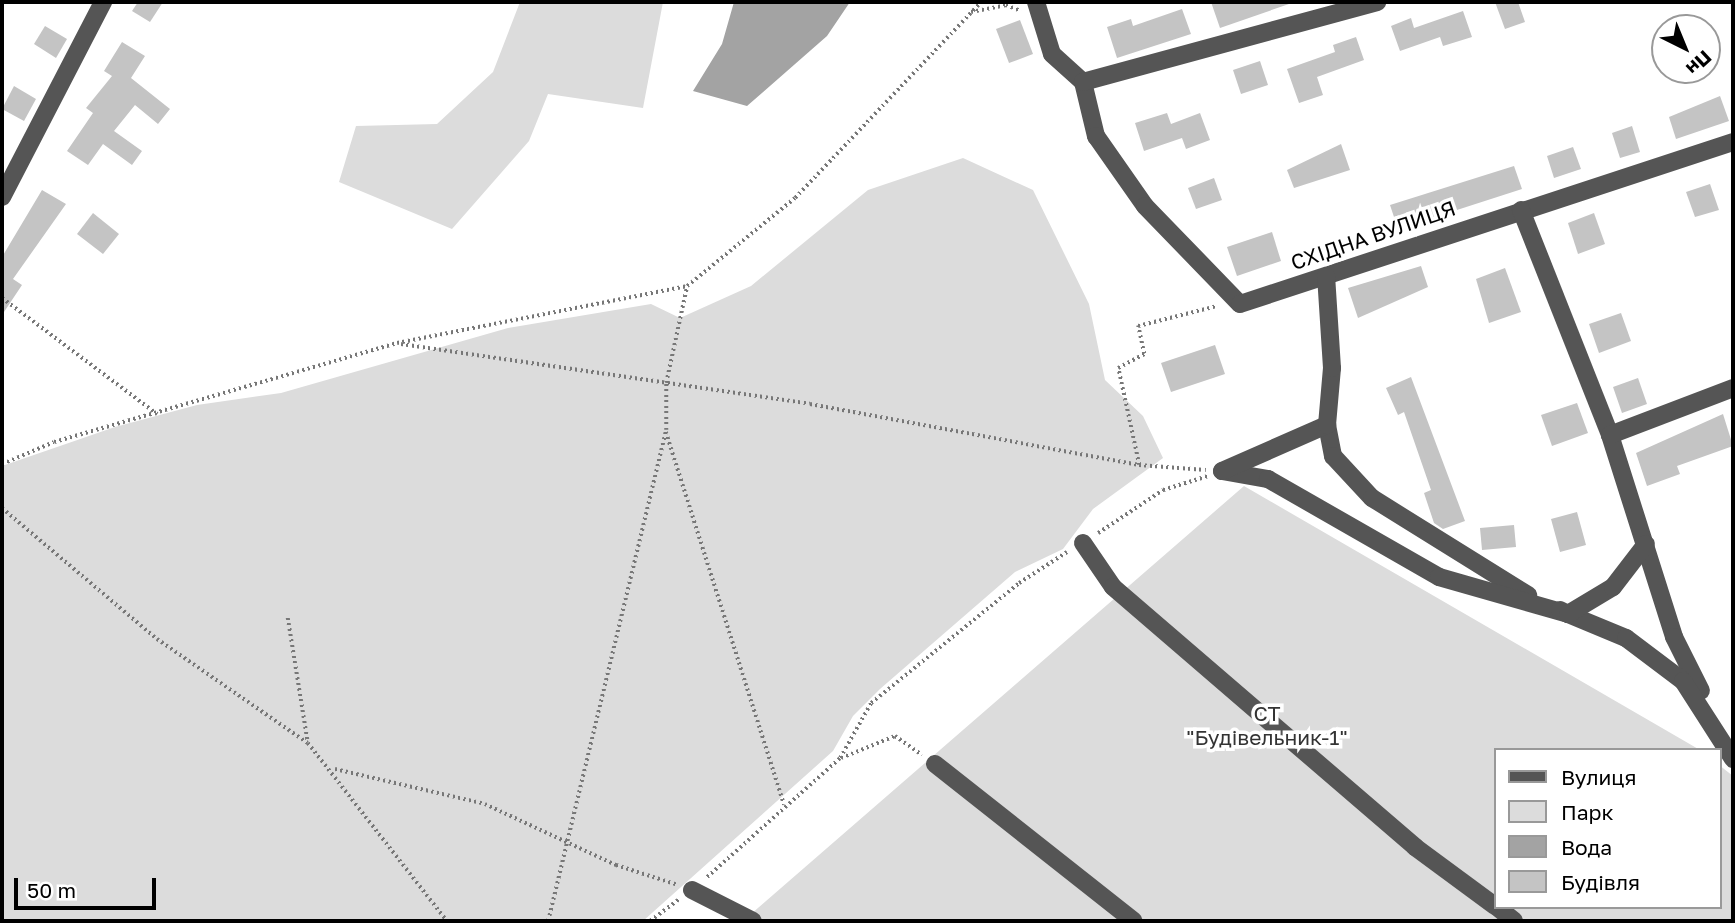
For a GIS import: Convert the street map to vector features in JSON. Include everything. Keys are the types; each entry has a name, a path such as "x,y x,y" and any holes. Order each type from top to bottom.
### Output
{"street":[{"path":"2,197 103,2"},
{"path":"1083,82 1377,2"},
{"path":"1036,10 1052,54 1083,82 1096,136 1145,206 1240,304"},
{"name":"СХІДНА ВУЛИЦЯ","path":"1240,304 1733,142"},
{"path":"1521,210 1610,435 1674,637 1733,757"},
{"path":"1326,276 1332,368 1327,425 1332,456 1372,498 1517,590 1626,638 1683,681 1733,757"},
{"path":"1610,435 1733,388"},
{"path":"1222,471 1327,425"},
{"path":"1222,471 1268,479 1439,577 1568,614 1613,587 1646,544"},
{"path":"1083,543 1113,587 1415,847 1494,905"},
{"path":"935,764 1133,921"},
{"path":"692,890 753,921"},
{"path":"1500,909 1514,921"}],"path":[{"path":"2,464 397,343 687,286 795,198 968,12 981,2"},
{"path":"968,12 1006,5 1036,10"},
{"path":"548,921 666,430 666,383 687,286"},
{"path":"2,299 158,415"},
{"path":"1139,465 1118,368 1144,354 1138,326 1188,309 1240,304"},
{"path":"397,343 666,383 1139,465 1222,471"},
{"path":"666,430 784,805"},
{"path":"650,921 692,890 839,758 872,703 1018,583 1163,490 1222,471"},
{"path":"2,508 157,639 308,743 333,769 447,921"},
{"path":"288,618 308,743"},
{"path":"839,758 895,736 935,764"},
{"path":"333,769 485,804 567,842 692,890"}],"green space":[{"path":"520,2 663,2 643,108 548,94 529,141 452,229 339,182 356,126 437,124 493,72"},
{"path":"963,158 1033,190 1089,304 1105,380 1143,416 1163,458 1093,509 1063,549 1015,572 880,689 853,716 833,751 643,921 2,921 2,466 115,427 197,405 281,393 508,328 651,304 680,318 751,286 868,190"},
{"name":"СТ \"Будівельник-1\"","path":"1244,486 1697,748 1494,748 1494,909 1721,909 1721,767 1733,776 1733,921 743,921"}],"water":[{"path":"734,2 850,2 827,36 747,106 693,91 722,44"}],"building":[{"path":"138,2 163,2 150,22 132,11"},
{"path":"1211,2 1288,2 1289,4 1220,28"},
{"path":"1495,2 1518,2 1525,22 1505,29"},
{"path":"1182,9 1191,34 1117,58 1107,27 1131,19 1133,26"},
{"path":"1463,11 1472,37 1443,46 1440,37 1400,51 1391,26 1411,18 1414,28"},
{"path":"1020,20 1033,54 1009,63 996,29"},
{"path":"45,26 67,39 56,58 34,44"},
{"path":"1356,37 1364,60 1317,77 1323,95 1299,103 1287,69 1335,52 1333,45"},
{"path":"122,42 145,56 131,78 170,109 158,124 135,105 114,131 142,151 132,165 103,144 88,165 67,151 93,113 86,108 112,76 104,71"},
{"path":"1260,61 1268,85 1241,94 1233,70"},
{"path":"14,86 36,99 24,121 2,109"},
{"path":"1720,96 1729,121 1676,139 1669,117"},
{"path":"1167,113 1171,124 1200,113 1210,140 1186,149 1182,138 1144,151 1135,123"},
{"path":"1632,126 1640,152 1620,158 1612,133"},
{"path":"1341,144 1350,170 1294,188 1287,170"},
{"path":"1573,147 1581,169 1554,178 1547,156"},
{"path":"1514,166 1522,189 1398,229 1390,205"},
{"path":"1214,178 1222,200 1196,209 1188,188"},
{"path":"1710,184 1719,210 1695,217 1686,192"},
{"path":"42,190 66,204 13,279 22,285 2,315 2,257"},
{"path":"93,213 119,234 103,254 77,234"},
{"path":"1594,213 1605,244 1578,254 1568,223"},
{"path":"1272,232 1281,261 1237,276 1227,247"},
{"path":"1421,266 1428,287 1358,318 1348,288"},
{"path":"1505,268 1521,312 1489,323 1476,279"},
{"path":"1621,313 1631,341 1599,353 1589,324"},
{"path":"1215,345 1225,374 1171,392 1161,363"},
{"path":"1411,377 1465,521 1443,529 1434,523 1424,493 1431,490 1404,412 1398,415 1386,388"},
{"path":"1638,378 1647,404 1622,413 1613,387"},
{"path":"1577,403 1588,433 1552,446 1541,415"},
{"path":"1723,414 1733,446 1677,466 1680,474 1647,486 1636,453"},
{"path":"1577,512 1586,545 1560,552 1551,519"},
{"path":"1514,525 1516,547 1482,550 1480,528"}]}
